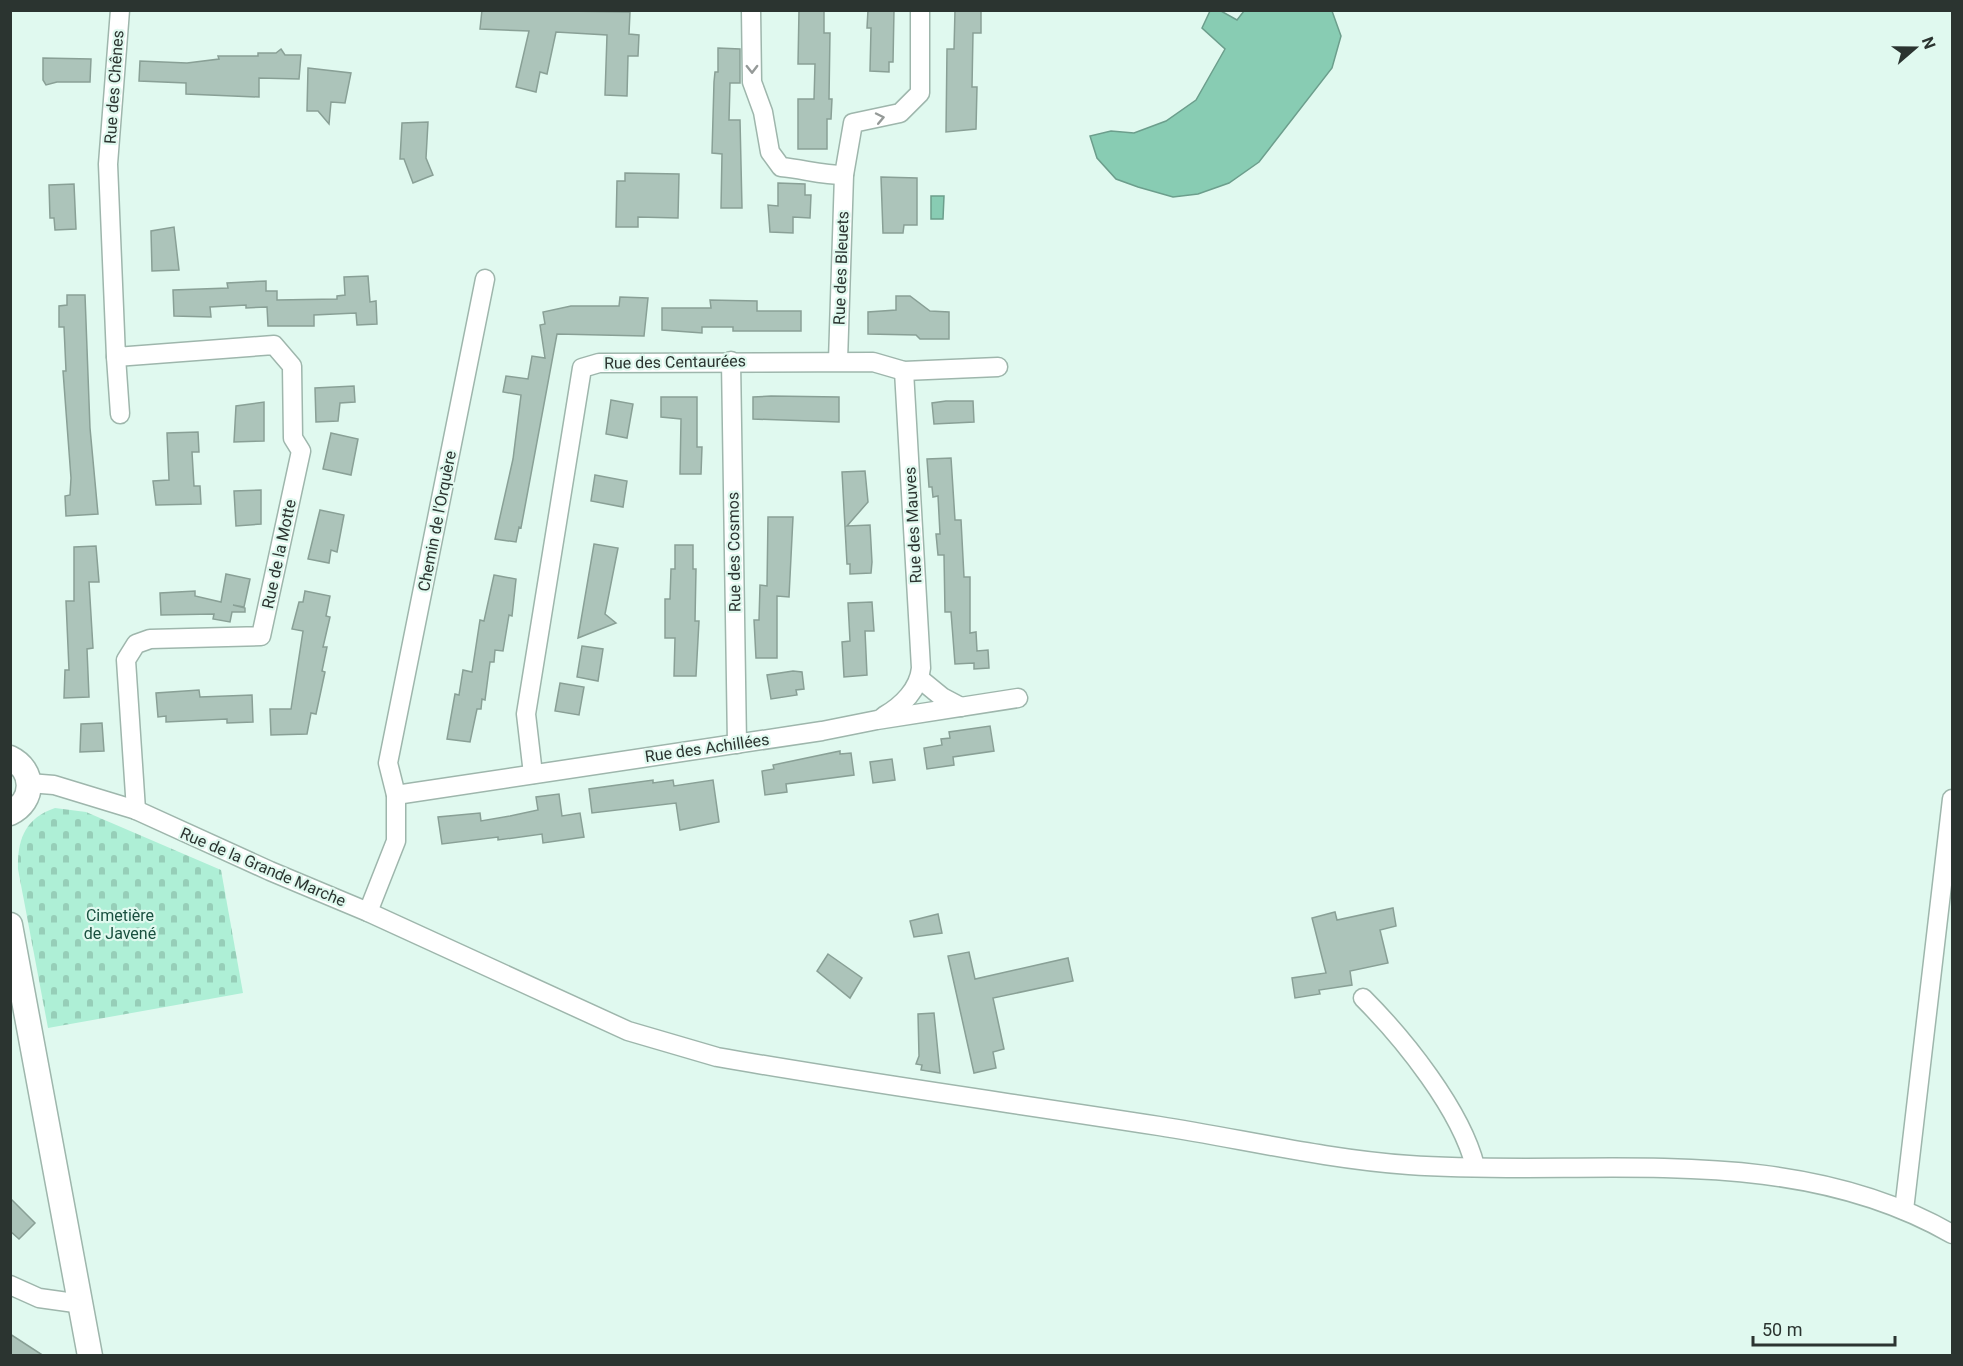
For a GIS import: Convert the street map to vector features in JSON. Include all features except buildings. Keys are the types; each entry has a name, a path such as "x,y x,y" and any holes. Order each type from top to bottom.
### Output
{"street":[{"name":"Rue des Chênes","path":"116,357 108,164 120,10"},
{"path":"751,10 752,82 764,112 770,152 781,167 807,169 824,175 844,175"},
{"name":"Rue des Bleuets","path":"838,362 844,175 853,123 900,113 920,93 920,10"},
{"name":"Chemin de l'Orquère","path":"396,795 388,763 485,279"},
{"name":"Rue de la Motte","path":"116,357 274,345 292,366 293,438 301,452 261,636 150,639 136,644 126,660 136,810"},
{"path":"116,357 120,414"},
{"name":"Rue des Centaurées","path":"533,774 526,714 582,368 599,363 731,361 873,362 904,370 999,367"},
{"name":"Rue des Cosmos","path":"731,361 737,744"},
{"name":"Rue des Mauves","path":"904,370 920,679"},
{"path":"877,720 898,708 920,679 942,698 961,707"},
{"name":"Rue des Achillées","path":"396,795 822,732 877,720 1018,698"},
{"path":"10,758 21,765 29,783 26,800 10,813"},
{"name":"Rue de la Grande Marche","path":"29,783 54,785 136,810 261,867 368,912 490,970 628,1031 717,1057 1292,1149 1408,1165 1528,1169 1672,1167 1792,1178 1904,1210 1953,1234"},
{"path":"368,912 396,841 396,795"},
{"path":"1904,1210 1953,799"},
{"path":"10,925 90,1356"},
{"path":"1363,998 1393,1029 1438,1091 1470,1145 1475,1166"},
{"path":"10,1285 39,1298 82,1304"}],"green space":[{"name":"Cimetière de Javené","path":"55,808 86,812 221,870 243,993 48,1028 18,869 18,858 21,840 30,824 45,812"}],"shaded area":[{"path":"1210,11 1221,11 1237,20 1244,11 1332,11 1341,36 1332,68 1259,162 1229,183 1198,194 1173,197 1116,179 1097,158 1090,136 1111,131 1134,133 1166,121 1196,100 1225,49 1202,28"},
{"path":"931,196 944,196 943,219 931,219"}]}
